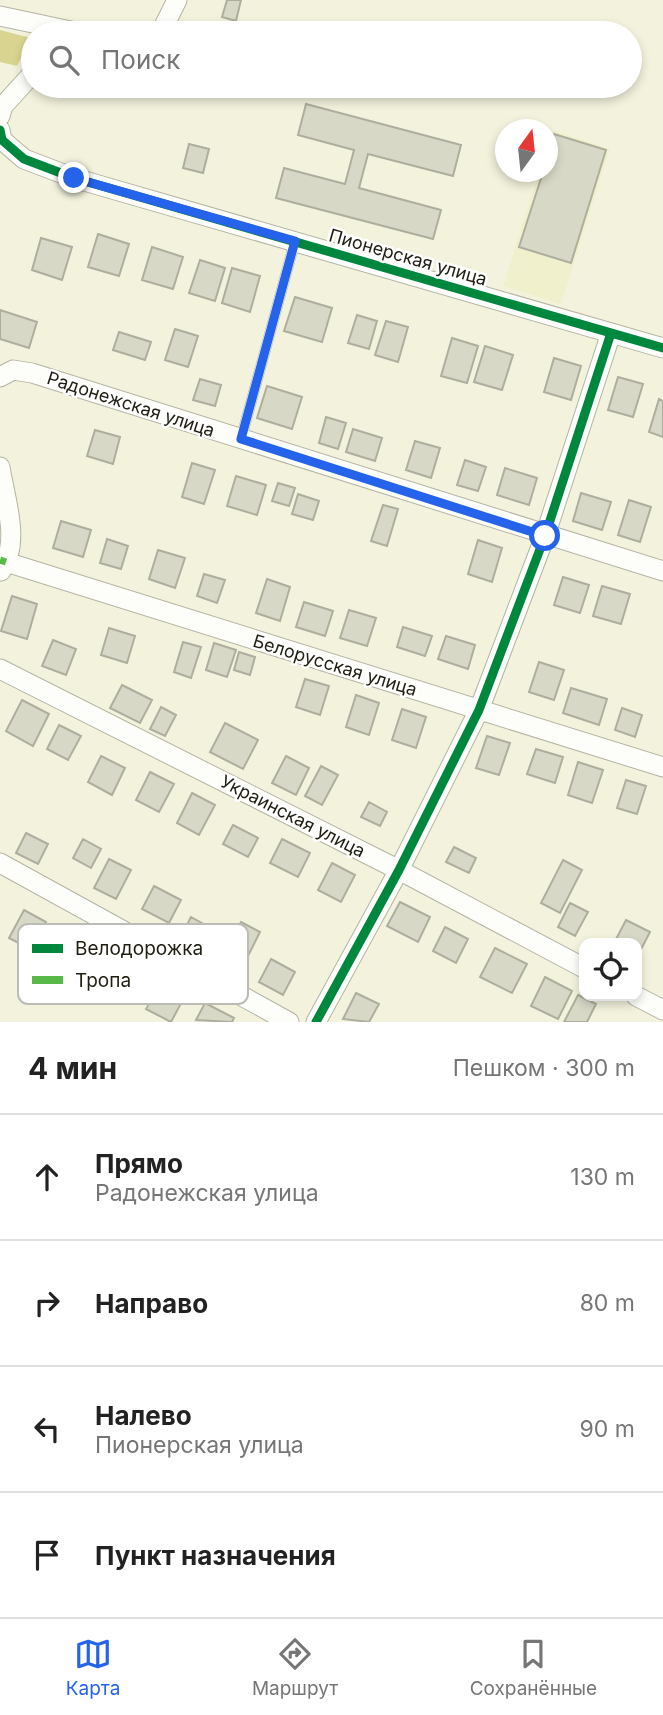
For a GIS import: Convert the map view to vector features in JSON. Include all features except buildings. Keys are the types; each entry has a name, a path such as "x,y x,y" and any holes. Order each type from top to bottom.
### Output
{"street":[{"path":"166,21 177,0"},
{"path":"0,16 21,22"},
{"path":"0,116 3,106 21,86"},
{"name":"Пионерская улица","path":"0,131 2,140 24,159 74,178 663,348"},
{"path":"316,1022 399,870 479,710 545,536 611,332"},
{"name":"Радонежская улица","path":"0,377 13,370 32,373 663,571"},
{"path":"0,467 11,534 3,567"},
{"name":"Белорусская улица","path":"3,567 663,767"},
{"name":"Украинская улица","path":"0,668 399,870 579,965"},
{"path":"0,863 111,924"},
{"path":"248,999 289,1022"},
{"path":"642,999 663,1010"}],"lane":[{"path":"241,439 295,241"}],"shaded area":[{"path":"0,30 21,35 21,58 17,66 0,62"},
{"path":"558,132 610,149 561,304 503,286 536,182 558,182"}],"marked path":[{"path":"0,560 6,562"}],"cycle path":[{"path":"0,130 2,140 24,159 74,178 663,348"},
{"path":"316,1022 399,870 479,710 545,536 611,333"}],"route":[{"path":"74,178 295,241 272,336 241,439 545,536"}]}
